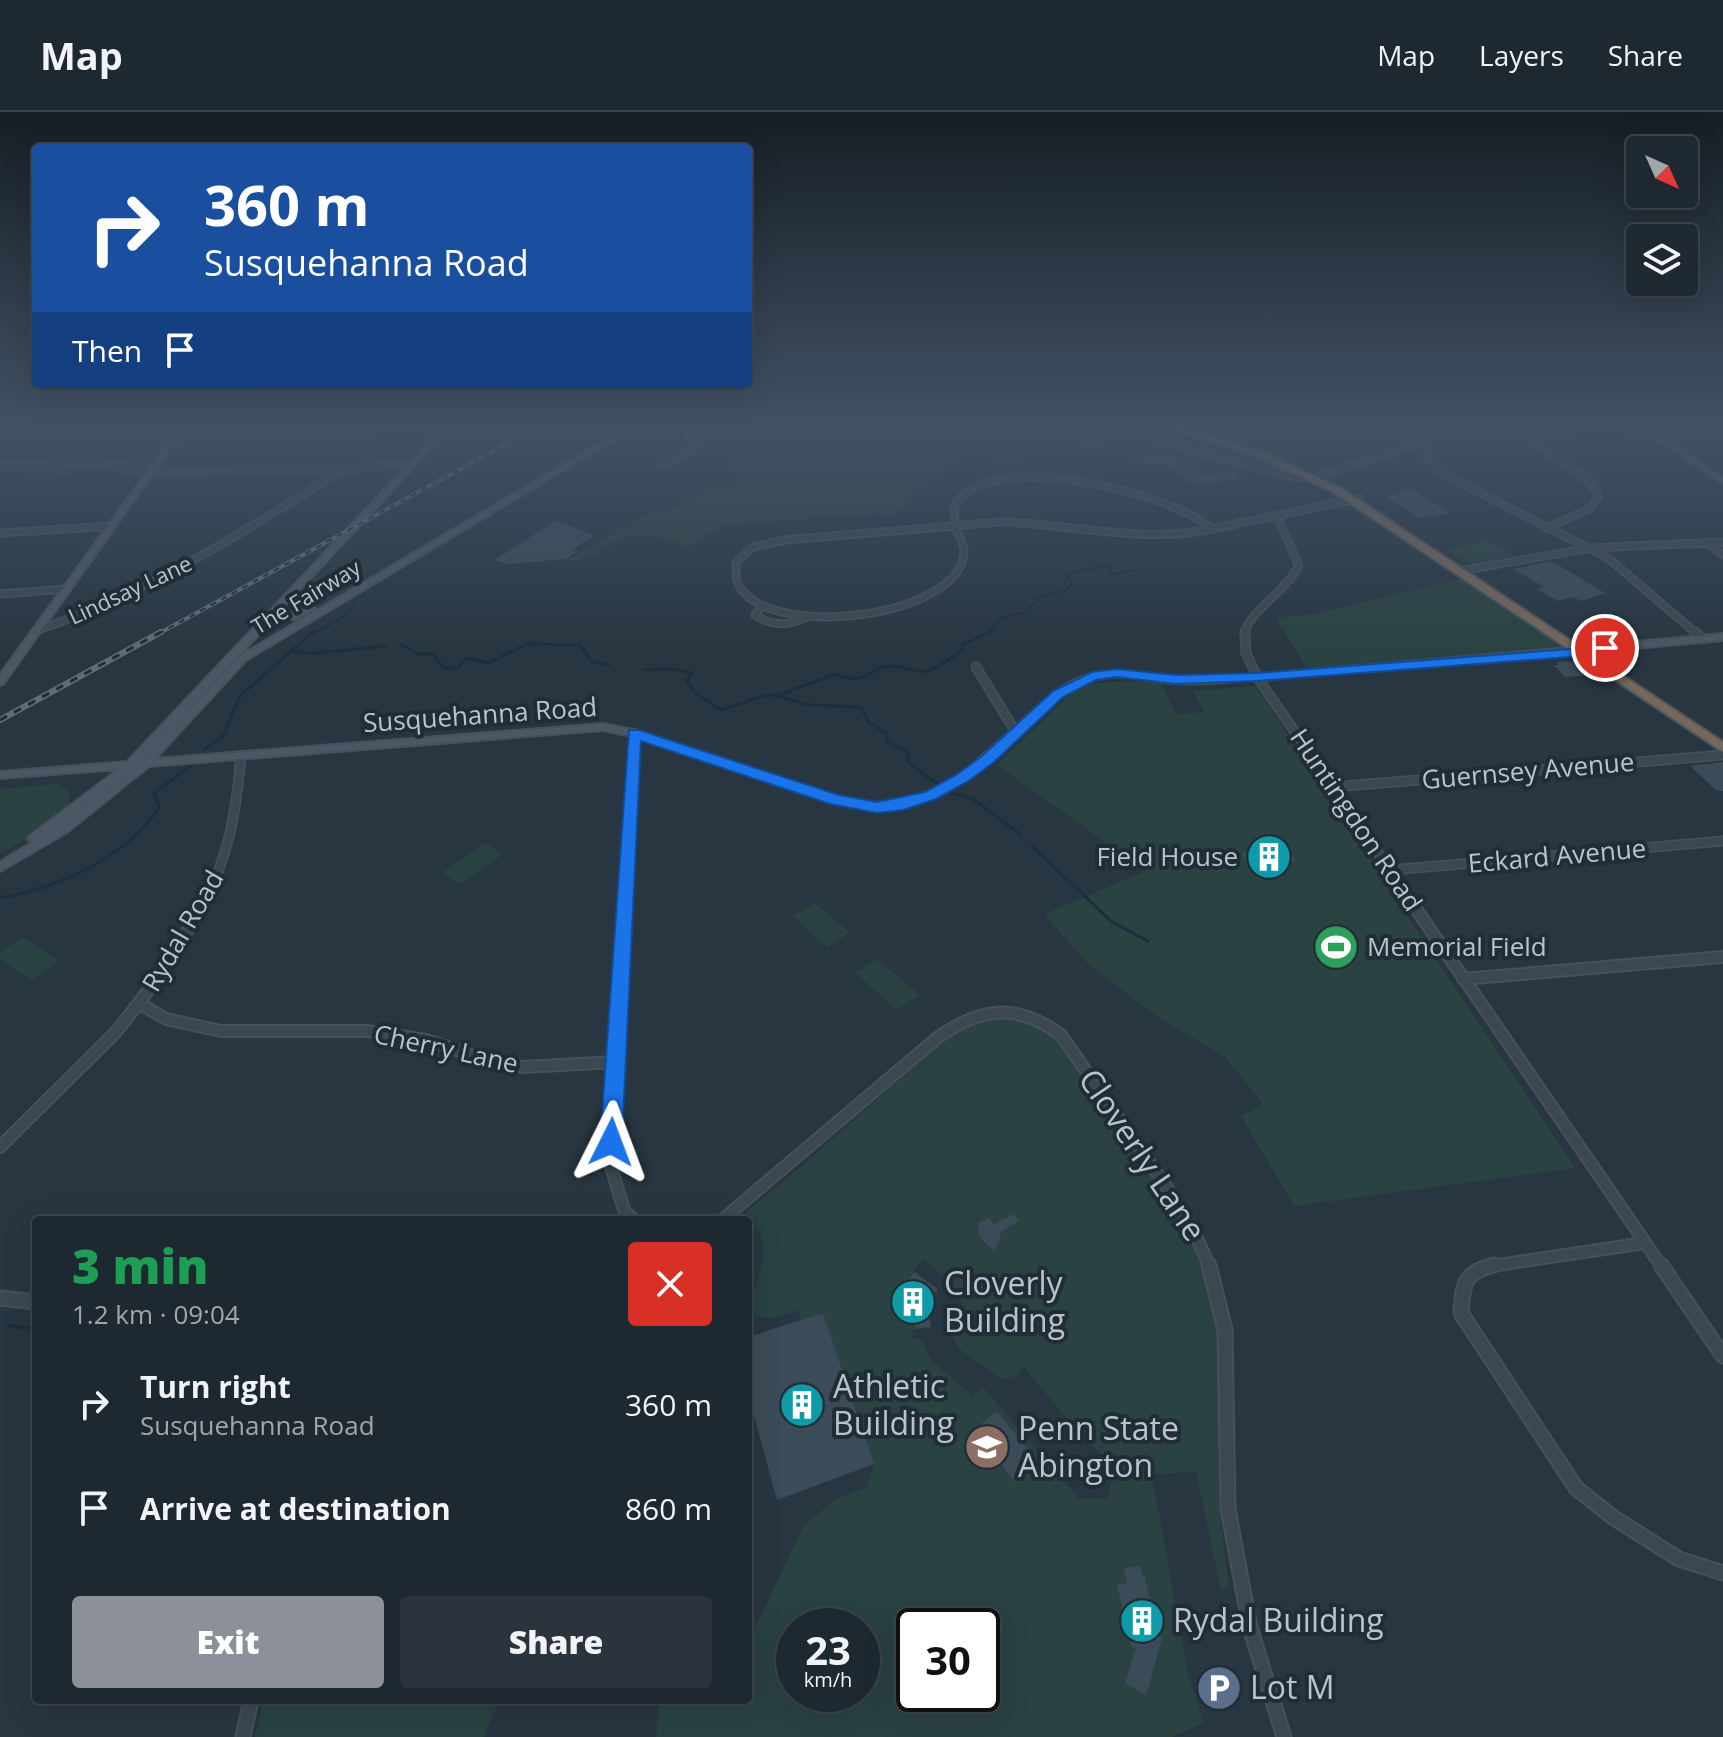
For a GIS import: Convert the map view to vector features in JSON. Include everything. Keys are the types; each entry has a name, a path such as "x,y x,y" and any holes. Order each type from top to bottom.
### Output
{"highway":[{"path":"1357,500 1584,650 1723,748"},
{"path":"1584,650 1723,737"}],"main road":[{"path":"0,682 6,668 38,630 131,500"},
{"path":"243,658 271,619 381,500"},
{"name":"The Fairway","path":"0,867 63,829 145,764 243,658 499,500"},
{"name":"The Fairway","path":"271,619 300,615 505,500"},
{"path":"0,859 82,804 129,766 250,636 271,619 308,620"},
{"name":"Susquehanna Road","path":"0,775 590,726 634,733 836,800 877,808 931,795 962,779 1069,686 1092,676 1117,673 1176,680 1257,677 1723,637"},
{"path":"72,770 91,782 82,804"}],"street":[{"name":"Lindsay Lane","path":"38,630 82,616 204,555 294,500"},
{"path":"762,605 755,615 772,624 785,625 805,618 872,613 930,595 952,578 960,567 964,547 954,527 954,506 958,500"},
{"path":"1150,500 1188,512 1212,529"},
{"path":"805,618 762,605 744,593 737,579 736,562 753,547 785,540 1006,522 1154,535 1212,529 1352,500"},
{"path":"1493,500 1608,558 1703,639"},
{"path":"1547,528 1595,505 1597,500"},
{"path":"1257,520 1298,512"},
{"name":"Huntingdon Road","path":"1278,518 1299,566 1289,584 1250,619 1243,637 1244,653 1257,677 1723,1356"},
{"path":"0,533 112,526"},
{"path":"1464,570 1590,548 1723,542"},
{"path":"1707,543 1723,555"},
{"path":"0,594 66,589"},
{"path":"976,667 1015,731"},
{"path":"630,1216 624,1210 610,1163 634,733"},
{"name":"Rydal Road","path":"0,1147 27,1117 96,1053 140,1004 191,927 224,861 234,829 241,755"},
{"name":"Guernsey Avenue","path":"1333,787 1723,755"},
{"name":"Eckard Avenue","path":"1391,870 1723,841"},
{"path":"1463,979 1723,957"},
{"name":"Cherry Lane","path":"140,1004 160,1019 194,1029 248,1033 329,1027 430,1041 479,1058 522,1067 615,1062"},
{"name":"Cloverly Lane","path":"727,1216 937,1038 964,1019 998,1010 1014,1011 1038,1018 1061,1035 1179,1204 1205,1249 1214,1273 1222,1301 1225,1330 1228,1509 1250,1627 1284,1737"},
{"path":"1645,1243 1523,1259 1476,1269 1463,1285 1461,1313 1576,1488 1614,1518 1679,1559 1723,1573"},
{"path":"0,1298 32,1302"},
{"path":"243,1737 250,1704"}],"green space":[{"path":"686,500 912,500 897,513 726,524 686,548 665,539 631,537 615,541 586,558 566,561 650,513 673,509"},
{"path":"1488,540 1515,556 1469,563 1447,549"},
{"path":"1462,579 1562,649 1307,669 1276,618 1318,613"},
{"name":"Memorial Field","path":"1161,683 1176,714 1204,712 1193,691 1255,686 1575,1168 1294,1206 1241,1116 1263,1104 1224,1056 1159,1018 1089,965 1044,914 1146,871 997,765 1081,684"},
{"path":"58,784 69,792 69,806 40,830 0,854 0,789"},
{"path":"485,843 503,854 460,884 442,873"},
{"path":"815,903 850,933 827,947 793,916"},
{"path":"23,937 59,961 31,980 0,959 0,952"},
{"path":"877,959 920,995 897,1010 855,973"},
{"name":"Penn State Abington","path":"988,1016 1008,1017 1035,1024 1058,1041 1181,1218 1205,1272 1218,1329 1219,1508 1229,1587 1221,1591 1196,1472 1152,1474 1188,1674 1204,1723 1172,1737 656,1737 660,1704 752,1704 752,1635 804,1525 835,1500 867,1487 874,1464 823,1313 801,1320 797,1310 766,1318 752,1314 752,1298 763,1248 756,1224 747,1211 808,1161 944,1039 966,1023","holes":["923,1258 955,1288 969,1322 955,1329 952,1336 958,1348 1002,1380 1017,1375 1024,1367 1081,1436 1114,1465 1108,1498 1079,1499 983,1387 973,1396 931,1360 922,1340 911,1337 915,1329 912,1312 894,1299"]},
{"path":"262,1704 497,1704 484,1737 255,1737"}],"building":[{"path":"1390,500 1429,500 1450,513 1419,518"},
{"path":"555,521 594,535 572,550 578,551 566,559 509,564 495,560"},
{"path":"1547,562 1557,564 1605,593 1582,601 1572,597 1558,601 1537,589 1544,587 1514,569"},
{"path":"1578,661 1597,675 1565,677 1554,665 1559,665 1556,662"},
{"path":"1723,762 1723,791 1717,791 1690,766"},
{"name":"Field House","path":"1289,849 1296,861 1248,865 1242,853"},
{"path":"1014,1214 1019,1221 999,1233 1001,1237 994,1252 978,1235 979,1222 989,1218 994,1224"},
{"name":"Cloverly Building","path":"914,1272 938,1289 927,1304 931,1327 915,1329 912,1312 893,1299"},
{"name":"Athletic Building","path":"823,1313 874,1464 777,1500 752,1409 752,1336"},
{"path":"997,1411 1038,1462 1015,1482 974,1430"},
{"name":"Rydal Building","path":"1140,1566 1150,1603 1156,1603 1162,1639 1146,1695 1125,1683 1136,1648 1131,1647 1117,1584 1127,1583 1124,1568"}],"waterway":[{"path":"988,633 1000,619 1025,612 1043,595 1065,591 1072,584 1067,577 1077,571 1107,566 1112,574 1139,569"},
{"path":"311,634 339,620 356,603"},
{"path":"204,750 224,735 240,696 313,632"},
{"path":"779,695 835,674 855,679 896,666 928,671 962,651 963,644 988,633"},
{"path":"417,654 432,654 444,668 458,668 467,658 488,663 527,644 580,645 592,662 609,665"},
{"path":"401,645 414,651"},
{"path":"293,652 318,653 385,646"},
{"path":"643,670 673,669 692,673 687,682 697,694 721,710 768,694 810,705 861,707 869,723 887,733 887,742 907,752 909,763 937,784"},
{"path":"0,898 44,887 110,856 129,841 159,807 154,793 191,766"},
{"path":"952,793 973,799 1020,834"},
{"path":"1032,846 1112,922 1148,941"},
{"path":"7,1325 32,1329"}],"railway":[{"path":"158,634 404,500"},
{"path":"0,720 161,632"}],"place":[{"name":"Field House","path":"1269,857"},
{"name":"Memorial Field","path":"1336,947"},
{"name":"Cloverly Building","path":"913,1302"},
{"name":"Athletic Building","path":"802,1405"},
{"name":"Penn State Abington","path":"987,1447"},
{"name":"Rydal Building","path":"1142,1621"},
{"name":"Lot M","path":"1219,1688"}],"route":[{"path":"611,1142 634,733 836,800 877,808 931,795 962,779 1058,694 1092,676 1130,673 1176,680 1257,677 1605,648"}]}
